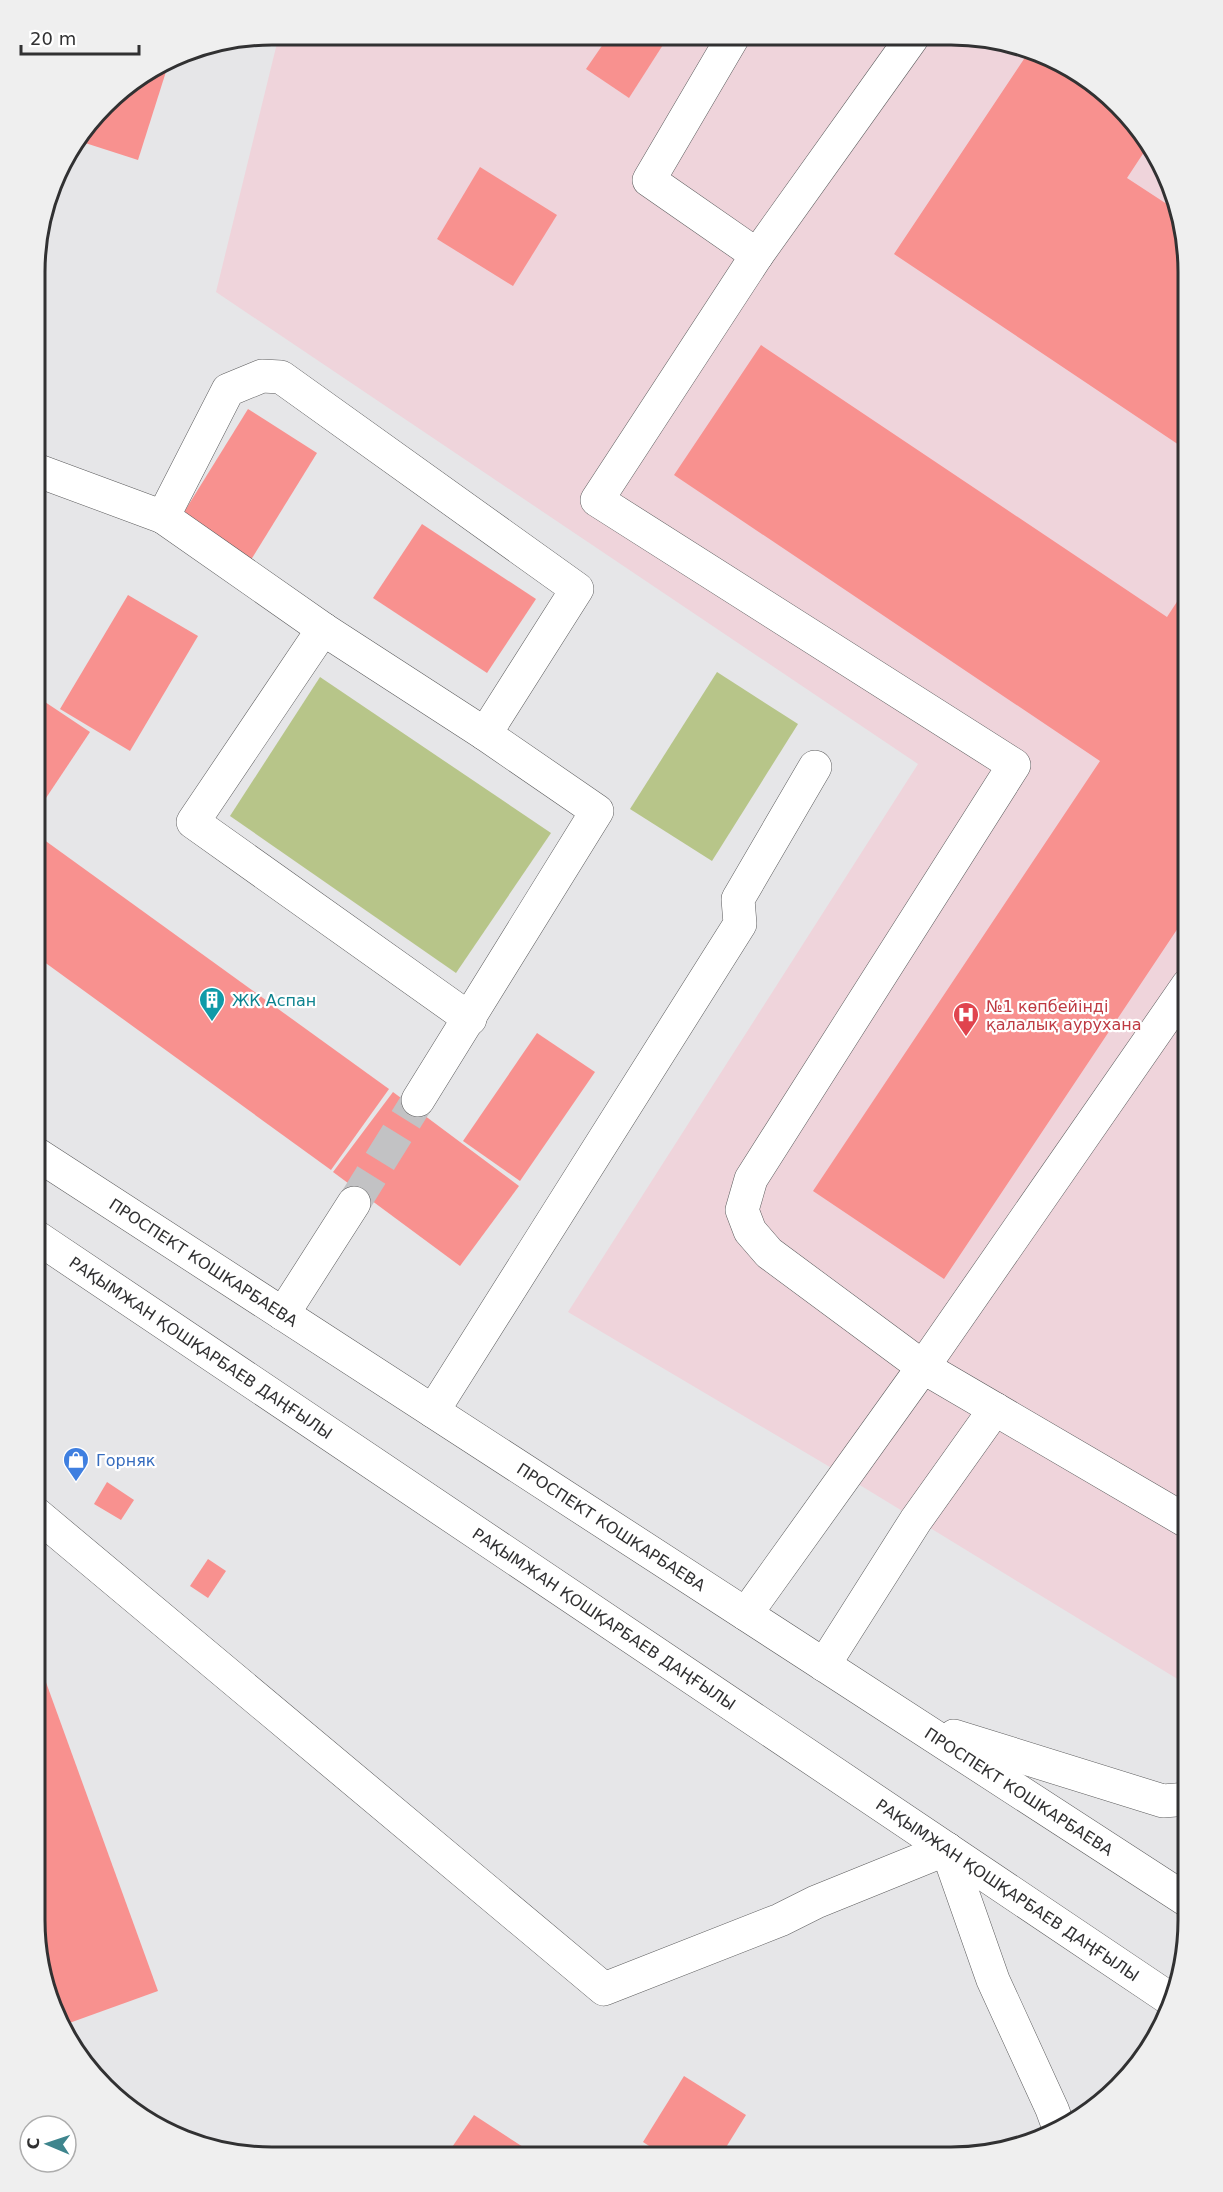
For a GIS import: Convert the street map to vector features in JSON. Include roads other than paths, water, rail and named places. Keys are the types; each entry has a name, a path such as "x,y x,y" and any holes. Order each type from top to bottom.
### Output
{"main road":[{"path":"728,45 649,180 757,255"},
{"path":"907,45 757,255 597,500 1014,765 751,1179 742,1210 750,1231 769,1253 923,1367 1178,1516"},
{"path":"163,517 228,390 262,376 281,376 577,589 485,734"},
{"path":"45,474 163,517 323,629 485,734 597,811 418,1100"},
{"path":"323,629 193,822 470,1019"},
{"path":"433,1411 740,924 738,899 815,767"},
{"path":"746,1614 923,1367 1178,999"},
{"name":"ПРОСПЕКТ КОШКАРБАЕВА","path":"45,1160 1178,1895"},
{"path":"283,1314 354,1203"},
{"name":"РАҚЫМЖАН ҚОШҚАРБАЕВ ДАҢҒЫЛЫ","path":"45,1243 1165,1996"},
{"path":"824,1665 916,1520 995,1409"},
{"path":"45,1521 603,1989 780,1920 816,1902 947,1849 993,1980 1057,2121"},
{"path":"916,1725 1163,1801 1178,1800"}],"tunnel":[{"path":"354,1203 418,1100"}],"place":[{"name":"ЖК Аспан","path":"212,1023"},
{"name":"№1 көпбейінді қалалық аурухана","path":"966,1038"},
{"name":"Горняк","path":"76,1483"}]}
